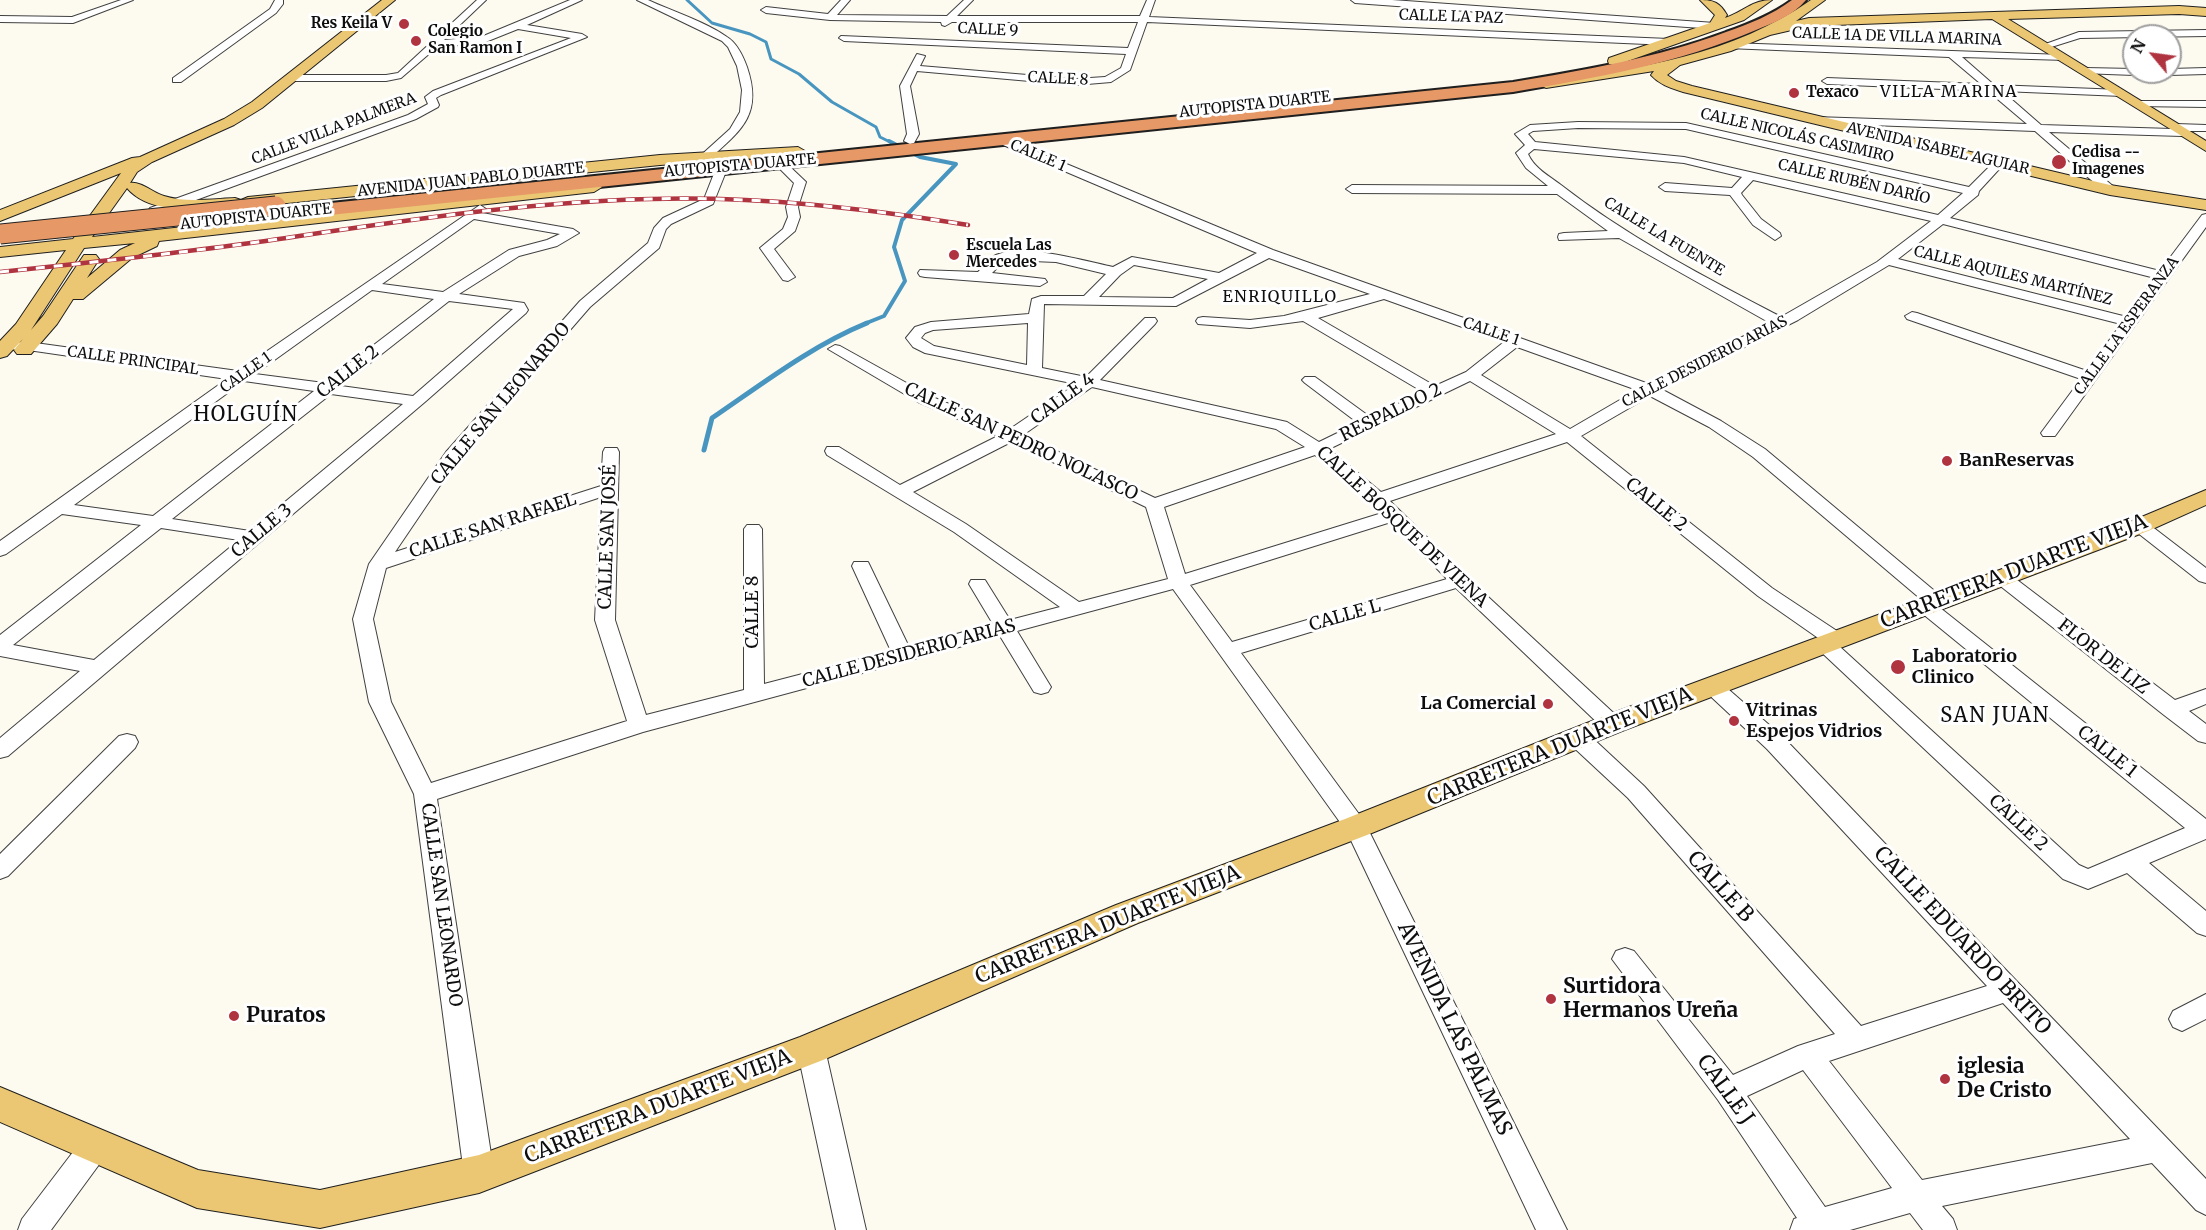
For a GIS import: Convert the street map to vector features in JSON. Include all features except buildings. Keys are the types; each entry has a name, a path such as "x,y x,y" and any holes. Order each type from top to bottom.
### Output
{"highway":[{"name":"AUTOPISTA DUARTE","path":"907,145 1493,81 1614,61 1706,37 1764,14 1784,0"},
{"name":"AUTOPISTA DUARTE","path":"907,145 1000,140 1513,87 1612,70 1686,52 1766,22 1800,0"},
{"path":"833,158 865,150 907,145"},
{"name":"AUTOPISTA DUARTE","path":"0,243 798,151 865,150"},
{"name":"AUTOPISTA DUARTE","path":"0,234 833,158"}],"main road":[{"path":"4,349 23,328 79,243 132,169 248,111 389,0"},
{"path":"1706,0 1718,8 1721,15 1715,26"},
{"name":"AUTOPISTA DUARTE","path":"1614,61 1740,17 1766,0"},
{"name":"AUTOPISTA DUARTE","path":"1513,87 1573,81 1675,63 1763,33 1819,0"},
{"path":"2162,0 2206,6"},
{"path":"2198,0 2206,1"},
{"path":"1929,5 1990,13 2004,9 2010,3"},
{"path":"1763,33 1809,22 1990,13 2179,10 2206,12"},
{"path":"1990,13 2206,147"},
{"name":"AVENIDA ISABEL AGUIAR","path":"1675,63 1658,75 1671,84 2110,190 2206,205"},
{"path":"50,321 134,187 148,167 168,150"},
{"path":"0,216 168,150"},
{"name":"AVENIDA JUAN PABLO DUARTE","path":"0,225 705,157 798,151"},
{"name":"AUTOPISTA DUARTE","path":"186,232 719,174 833,158"},
{"path":"134,187 151,198 174,204 235,203"},
{"path":"0,252 186,232"},
{"path":"0,370 28,346 50,321 108,267 126,254 152,241 186,232"},
{"name":"CARRETERA DUARTE VIEJA","path":"0,1104 197,1189 320,1209 479,1174 811,1049 1126,914 1356,827 1612,724 2140,526 2206,497"}],"street":[{"path":"0,19 73,20 129,0"},
{"path":"177,80 273,11 279,4 279,0"},
{"path":"290,78 386,78 400,75 482,0"},
{"path":"435,44 483,40 578,0"},
{"path":"641,0 725,39 732,45 741,62 747,94 743,120 705,157"},
{"path":"830,17 846,0"},
{"path":"907,145 913,134 905,86 928,42 969,0"},
{"name":"CALLE 8","path":"914,68 1094,81 1119,76 1125,70 1151,0"},
{"path":"1354,28 1354,0 1503,5 1715,26"},
{"name":"CALLE LA PAZ","path":"766,10 830,17 1143,19 1669,42"},
{"name":"CALLE VILLA PALMERA","path":"154,211 412,117 434,105 430,97 437,93 582,37 518,26"},
{"path":"2045,46 2079,35 2206,33"},
{"name":"CALLE 9","path":"844,38 1131,51"},
{"name":"CALLE 1A DE VILLA MARINA","path":"1730,46 2063,58"},
{"path":"1952,54 2110,190"},
{"path":"2182,72 2206,71"},
{"path":"2085,72 2122,72"},
{"path":"1827,81 2122,93"},
{"path":"2139,104 2206,104"},
{"path":"1815,120 2179,130 2206,128"},
{"name":"CALLE NICOLÁS CASIMIRO","path":"1532,145 1521,134 1530,128 1578,124 1686,126 1974,192"},
{"name":"CALLE 1","path":"1000,140 1268,253 1649,389 1715,424 1759,453 1930,604 2205,829"},
{"name":"CALLE RUBÉN DARÍO","path":"1532,145 1684,160 1942,220 2164,276"},
{"name":"CALLE LA FUENTE","path":"1532,145 1522,153 1524,161 1621,234 1781,323"},
{"name":"CALLE DESIDERIO ARIAS","path":"1377,499 1569,435 1649,389 1781,323 1889,261 1974,192 1998,164"},
{"path":"783,165 800,182 792,207 794,217 789,231 767,248 789,277"},
{"name":"CALLE SAN LEONARDO","path":"479,1174 425,794 380,702 363,619 378,564 460,447 585,304 654,245 660,228 667,221 677,214 709,201 719,174"},
{"path":"1736,192 1751,175"},
{"path":"1665,187 1736,192"},
{"path":"1352,189 1391,193 1486,188 1560,190"},
{"path":"1736,192 1740,203 1774,236"},
{"name":"CALLE 1","path":"0,550 241,376 495,199"},
{"name":"CALLE 2","path":"0,647 446,296 514,253 552,243 573,233 471,215"},
{"name":"CALLE LA ESPERANZA","path":"2049,433 2206,218"},
{"path":"1564,237 1621,234"},
{"path":"1034,370 1035,318 1039,301 1176,302 1268,253"},
{"path":"982,276 998,259 1008,256 1056,258 1115,272"},
{"path":"1087,301 1115,272 1132,261 1222,278"},
{"name":"CALLE AQUILES MARTÍNEZ","path":"1889,261 2130,322"},
{"path":"925,273 1040,282"},
{"path":"370,286 446,296"},
{"path":"1203,321 1249,324 1306,317 1383,295"},
{"name":"CALLE 3","path":"0,750 416,401 521,308 446,296"},
{"path":"1912,316 2090,377"},
{"path":"1306,317 1434,392"},
{"name":"CALLE BOSQUE DE VIENA","path":"1035,318 931,326 920,330 913,338 918,344 930,350 1034,370 1281,425 1319,448 1377,499 1460,581 1612,724"},
{"name":"CALLE 4","path":"899,492 1011,436 1089,382 1150,321"},
{"name":"RESPALDO 2","path":"1154,504 1319,448 1471,375 1517,340"},
{"name":"CALLE PRINCIPAL","path":"4,349 28,346 416,401"},
{"name":"CALLE SAN PEDRO NOLASCO","path":"835,349 924,399 1011,436 1154,504 1178,582 1356,827"},
{"name":"CALLE 2","path":"1471,375 1569,435 1831,642 2071,872 2088,879 2130,861"},
{"path":"1310,380 1369,424"},
{"path":"833,451 960,528 1078,610"},
{"name":"CALLE SAN JOSÉ","path":"611,452 604,620 639,726"},
{"name":"CALLE SAN RAFAEL","path":"378,564 609,489"},
{"path":"60,508 255,537"},
{"name":"CALLE DESIDERIO ARIAS","path":"425,794 639,726 1078,610 1178,582 1394,515"},
{"path":"2140,526 2206,577"},
{"name":"CALLE 8","path":"753,529 754,695"},
{"path":"861,566 903,656"},
{"name":"FLOR DE LIZ","path":"2001,577 2206,735"},
{"name":"CALLE L","path":"1229,650 1460,581"},
{"path":"978,584 1041,687"},
{"path":"0,647 99,668"},
{"name":"CALLE EDUARDO BRITO","path":"1713,687 1775,743 2206,1200"},
{"path":"2171,710 2206,696"},
{"name":"CALLE B","path":"1579,739 1636,792 1857,1040"},
{"path":"0,869 127,742"},
{"name":"AVENIDA LAS PALMAS","path":"1356,827 1552,1230"},
{"path":"2205,829 2130,861 2206,926"},
{"name":"CALLE J","path":"1625,959 1728,1091 1812,1227"},
{"path":"1728,1091 1808,1055 2009,990"},
{"path":"2182,1018 2206,1006"},
{"path":"811,1049 851,1230"},
{"path":"1808,1055 1942,1230"},
{"path":"33,1230 96,1145"},
{"path":"1812,1227 1917,1196 2157,1148"}],"waterway":[{"path":"687,0 712,23 750,34 766,42 771,59 799,74 832,102 876,127 880,137 892,143"},
{"path":"864,324 884,316 905,281 894,247 902,220 956,164 920,157 889,141"},
{"path":"704,450 712,418 807,354 867,323"}],"railway":[{"path":"0,272 194,250 454,214 602,201 651,199 771,201 889,213 968,225"}],"place":[{"name":"Res Keila V","path":"404,24"},
{"name":"Colegio San Ramon I","path":"416,41"},
{"name":"Texaco","path":"1794,93"},
{"name":"Cedisa -- Imagenes","path":"2059,162"},
{"name":"Escuela Las Mercedes","path":"954,255"},
{"name":"BanReservas","path":"1947,461"},
{"name":"Laboratorio Clinico","path":"1898,667"},
{"name":"La Comercial","path":"1548,704"},
{"name":"Vitrinas Espejos Vidrios","path":"1734,721"},
{"name":"Surtidora Hermanos Ureña","path":"1551,999"},
{"name":"Puratos","path":"234,1016"},
{"name":"iglesia De Cristo","path":"1945,1079"}],"district":[{"name":"VILLA MARINA","path":"1949,92"},
{"name":"ENRIQUILLO","path":"1280,297"},
{"name":"HOLGUÍN","path":"246,415"},
{"name":"SAN JUAN","path":"1995,716"}]}
